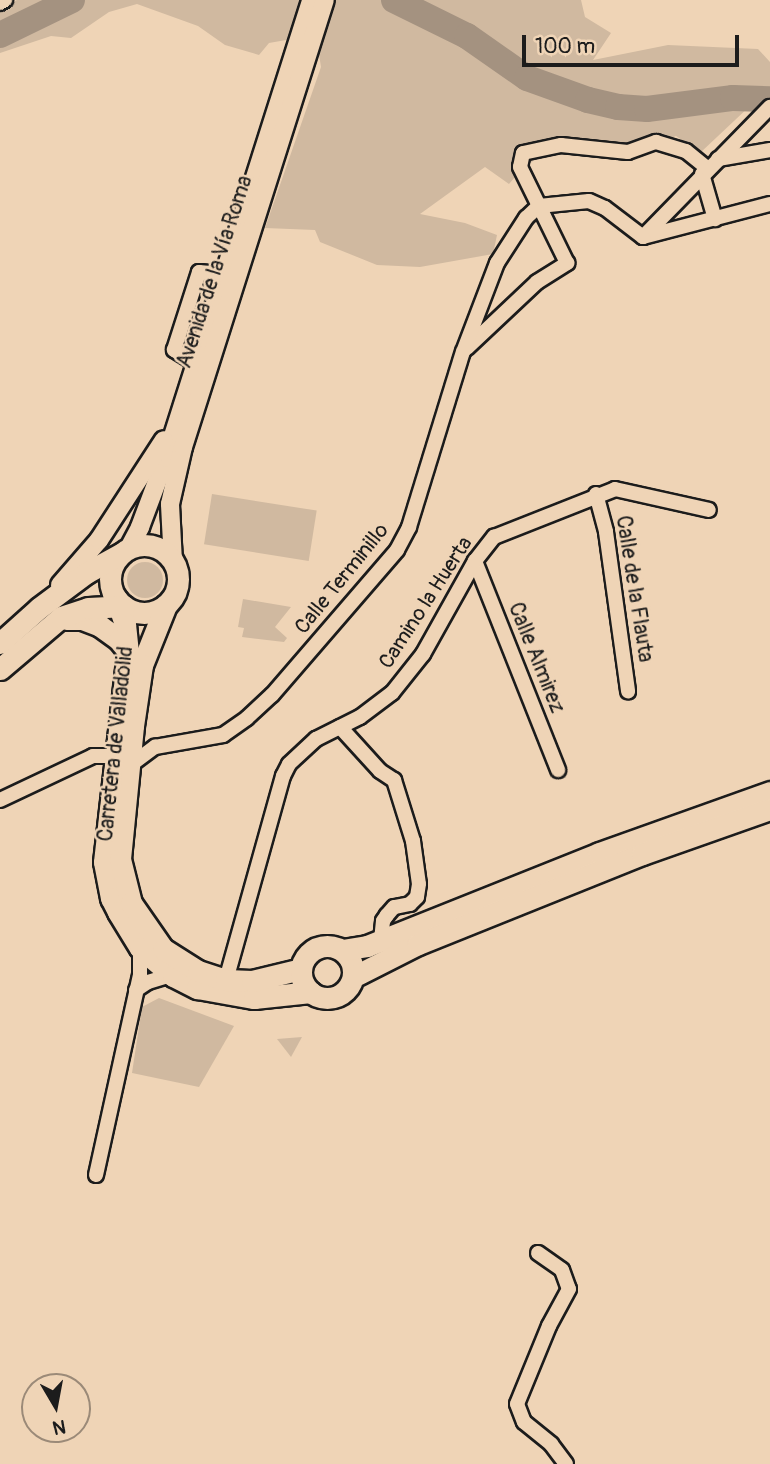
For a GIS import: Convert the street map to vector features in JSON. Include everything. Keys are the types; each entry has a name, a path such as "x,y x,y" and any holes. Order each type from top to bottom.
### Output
{"highway":[{"path":"0,643 45,616 120,604 145,613 166,605 177,588 178,577 173,562 163,551 153,547 125,551 86,573 45,616 0,669"},
{"path":"120,604 110,577 113,566 125,551"},
{"name":"Carretera de Valladolid","path":"120,604 127,631 128,652 121,762 120,859 131,903 163,949 198,971 226,980 252,981 301,969"},
{"name":"Carretera de Valladolid","path":"166,605 142,665 132,726 121,762 104,862 111,898 140,948 171,975 197,988 224,995 254,998 311,992"},
{"path":"45,616 89,621 108,631 128,652"},
{"path":"770,792 600,853 381,941 342,950 328,946 313,950 301,969 302,978 311,992 328,998 336,996 344,992 353,977 377,962 430,939 642,855 770,809"},
{"path":"342,950 351,962 353,977"}],"main road":[{"name":"Avenida de la Vía Roma","path":"173,562 170,512 176,472 302,51 311,0"},
{"name":"Avenida de la Vía Roma","path":"125,551 149,507 224,274 302,51 326,0"},
{"name":"Avenida de la Vía Roma","path":"45,616 131,495 175,422"}],"street":[{"path":"0,3 5,0"},
{"path":"643,237 770,107"},
{"path":"463,352 537,282 567,263 519,163 523,153 540,147 561,145 621,153 656,142 672,144 687,151 709,168 715,219"},
{"path":"709,168 770,150"},
{"path":"540,206 578,200 597,204 643,237 770,204"},
{"name":"Calle Terminillo","path":"121,762 155,747 223,735 247,718 272,695 397,550 409,527 463,352 497,263 515,232 540,206"},
{"path":"195,363 174,350 199,272 224,274"},
{"name":"Camino la Huerta","path":"226,980 283,776 304,747 376,707 392,693 429,644 475,561 494,537 504,530 596,494 622,489 709,510"},
{"name":"Calle de la Flauta","path":"596,494 606,532 628,691"},
{"name":"Calle Almirez","path":"475,561 558,770"},
{"path":"132,726 155,747"},
{"path":"340,727 380,771 394,780 413,841 419,884 417,897 410,904 394,907 387,915 383,921 381,941"},
{"path":"0,800 93,757 121,762"},
{"path":"96,1175 141,967 140,948"},
{"path":"136,990 148,982 171,975"},
{"path":"538,1253 562,1270 569,1289 549,1325 517,1404 524,1422 551,1444 566,1464"}],"shaded area":[{"path":"17,0 581,0 585,17 611,33 593,60 668,45 758,49 770,62 770,87 700,153 676,136 656,144 618,151 544,153 521,170 509,184 485,167 420,214 465,223 497,235 493,254 420,267 377,265 320,242 315,230 265,228 321,67 318,48 286,40 269,43 259,55 225,45 198,26 137,4 109,12 71,38 51,36 0,53 0,10"},
{"path":"212,494 317,511 309,561 204,544"},
{"path":"145,562 158,567 163,580 158,593 145,598 132,593 127,580 132,567"},
{"path":"243,599 291,607 275,627 287,638 284,642 242,637 244,628 238,627"},
{"path":"159,998 234,1026 199,1087 132,1073 142,1007"},
{"path":"302,1037 291,1057 277,1039"}],"waterway":[{"path":"0,35 72,0"},
{"path":"394,0 467,36 527,78 588,100 618,107 647,109 733,98 770,99"}]}
